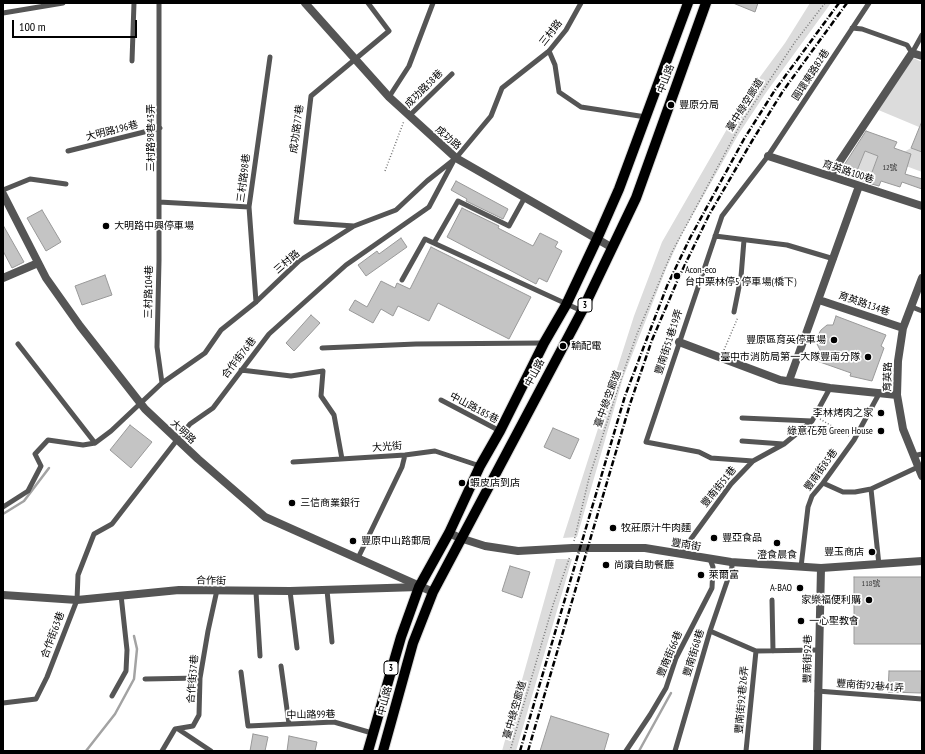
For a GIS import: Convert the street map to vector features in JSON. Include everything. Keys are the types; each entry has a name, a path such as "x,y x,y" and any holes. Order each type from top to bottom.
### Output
{"main road":[{"name":"中山路","path":"368,751 401,637 419,587 544,343 566,305 597,239 646,117 688,3"},
{"name":"中山路","path":"383,751 413,643 433,592 460,538 582,311 611,247 636,198 706,3"}],"street":[{"name":"成功路","path":"305,3 389,97 456,158 611,247"},
{"path":"830,176 912,53 922,56"},
{"name":"育英路100巷","path":"768,156 922,206"},
{"path":"789,381 859,186"},
{"name":"大明路","path":"3,194 38,262 80,326 141,404 177,440 265,517 433,592"},
{"path":"3,278 38,262"},
{"name":"育英路","path":"922,278 903,328 898,360 897,395 903,429 922,476"},
{"name":"育英路134巷","path":"819,300 903,328"},
{"path":"679,342 780,380 830,388 880,392 897,395"},
{"name":"豐南街","path":"448,533 485,546 518,551 572,548 645,548 731,562 821,568 922,561"},
{"name":"豐南街92巷","path":"817,751 818,650 821,568"},
{"name":"合作街","path":"3,595 77,600 179,590 290,592 419,587"}],"lane":[{"path":"3,13 63,3"},
{"path":"132,61 134,3"},
{"name":"三村路98巷43弄","path":"159,3 159,202"},
{"name":"成功路77巷","path":"354,226 296,222 311,96 389,31 368,3"},
{"path":"389,97 409,66 433,3"},
{"name":"三村路","path":"95,443 112,432 162,383 206,353 221,330 256,302 299,261 354,226 396,210 427,181 456,158 491,116 502,88 549,51 566,30 582,3"},
{"name":"圓環東路82巷","path":"768,156 869,3"},
{"path":"852,28 862,29 907,45 912,53 922,35"},
{"path":"549,51 555,66 559,92 581,107 646,117"},
{"name":"三村路98巷","path":"256,302 250,207 270,57"},
{"name":"成功路58巷","path":"409,116 452,74"},
{"name":"大明路196巷","path":"68,151 160,128"},
{"name":"豐南街51巷19弄","path":"753,461 711,458 699,452 646,442 722,216 768,156"},
{"name":"合作街76巷","path":"77,600 78,575 94,534 112,524 190,424 213,408 269,334 346,264 429,207 456,158"},
{"path":"3,190 30,179 66,184"},
{"path":"434,243 458,201 508,226 525,197"},
{"path":"159,202 250,207"},
{"name":"三村路104巷","path":"159,202 157,347 162,383"},
{"path":"715,236 787,246 834,259"},
{"path":"402,280 425,239 566,305 582,311"},
{"path":"734,312 741,277 744,240"},
{"path":"912,307 922,311"},
{"path":"322,348 416,344 544,343"},
{"path":"3,506 28,491 41,466 35,454 48,440 83,445 95,443 18,344"},
{"path":"241,370 291,376 323,371 321,396 334,415 342,459"},
{"name":"豐南街51巷","path":"680,554 731,484 753,461 784,444 813,418 830,388"},
{"name":"豐南街85巷","path":"801,567 808,507 812,496 824,483 854,440 880,392"},
{"name":"中山路185巷","path":"440,400 500,431"},
{"path":"742,418 813,418"},
{"path":"742,441 784,444"},
{"name":"大光街","path":"293,462 405,456 435,451 480,466"},
{"path":"913,456 922,454"},
{"path":"358,558 402,468 405,456"},
{"path":"824,483 843,492 855,492 870,489 918,467"},
{"path":"870,489 879,565"},
{"name":"豐南街66巷","path":"626,751 666,688 676,658 712,588 713,567 710,559"},
{"name":"豐南街68巷","path":"675,751 710,631 732,567 731,562"},
{"name":"合作街37巷","path":"162,751 175,729 193,726 199,714 200,678 217,590"},
{"path":"327,590 332,642"},
{"path":"256,592 260,656"},
{"path":"290,592 297,648"},
{"path":"112,696 126,671 127,650 121,595"},
{"name":"合作街63巷","path":"3,703 36,699 47,677 77,600"},
{"path":"772,600 773,651"},
{"path":"710,631 756,651 818,650"},
{"name":"豐南街92巷26弄","path":"746,751 756,651"},
{"path":"281,666 289,724"},
{"name":"中山路99巷","path":"242,672 248,726 334,722 372,733"},
{"path":"145,679 200,678"},
{"name":"豐南街92巷41弄","path":"818,691 922,699"},
{"path":"178,729 212,751"}],"path":[{"name":"臺中綠空廊道","path":"510,751 553,605 572,548 577,523 593,465 621,380 651,300 672,252 734,135 773,75 824,3"},
{"path":"385,171 402,122 409,116"},
{"path":"720,358 739,315 734,312"},
{"path":"813,418 854,440"}],"shaded area":[{"path":"810,3 831,3 765,94 738,135 682,234 666,269 623,378 577,537 563,538 634,316 662,242 746,96 785,43"},
{"path":"911,57 922,62 922,120 919,127 876,109"},
{"path":"911,148 922,152 922,172 890,160"},
{"path":"865,151 878,156 868,183 854,179"},
{"path":"556,559 572,559 516,751 502,751"}],"building":[{"path":"733,3 758,3 755,12"},
{"path":"922,121 922,152 911,148"},
{"path":"866,131 897,142 894,148 911,154 905,174 922,179 922,189 902,182 900,187 881,181 879,186 868,183 878,156 865,151 854,178 839,173"},
{"path":"456,181 508,209 503,219 466,201 467,199 451,190"},
{"path":"462,208 499,226 498,228 533,246 540,233 558,242 555,247 562,251 547,282 539,278 536,284 447,237"},
{"path":"42,210 61,242 46,251 27,218"},
{"path":"3,225 24,262 12,268 3,251"},
{"path":"401,238 407,247 366,276 358,265 377,251 379,254"},
{"path":"431,247 531,297 509,339 438,303 429,321 398,306 393,316 381,309 373,323 349,310 355,300 367,307 381,281 395,288 397,283 410,289"},
{"path":"105,275 112,295 82,305 75,286"},
{"path":"311,315 320,323 294,351 286,343"},
{"path":"836,316 886,335 881,346 884,348 872,381 850,376 851,373 817,361 821,352 817,344 818,335 827,325 833,325"},
{"path":"130,425 152,442 131,468 110,450"},
{"path":"553,428 579,439 570,459 544,447"},
{"path":"510,566 530,572 522,598 502,591"},
{"path":"854,577 922,577 922,644 854,644"},
{"path":"889,671 922,671 921,693 888,692"},
{"path":"551,716 609,734 604,751 540,751"},
{"path":"253,734 268,737 265,751 250,751"},
{"path":"289,736 317,742 315,751 287,751"}],"waterway":[{"path":"3,514 24,501 49,468"},
{"path":"86,751 115,714 134,679 137,649 134,636"},
{"path":"639,751 671,693"}],"railway":[{"path":"520,751 625,396 667,286 690,238 744,139 775,90 839,3"},
{"path":"528,751 630,404 652,340 679,277 709,215 783,91 847,3"}],"place":[{"name":"豐原分局","path":"671,105"},
{"name":"大明路中興停車場","path":"106,226"},
{"name":"Acon-eco 台中栗林停5 停車場(橋下)","path":"677,276"},
{"name":"豐原區育英停車場","path":"834,340"},
{"name":"輸配電","path":"563,346"},
{"name":"臺中市消防局第一大隊豐南分隊","path":"868,357"},
{"name":"李林烤肉之家","path":"881,413"},
{"name":"綠意花苑 Green House","path":"881,431"},
{"name":"蝦皮店到店","path":"462,483"},
{"name":"三信商業銀行","path":"292,503"},
{"name":"牧莊原汁牛肉麵","path":"613,528"},
{"name":"豐亞食品","path":"714,538"},
{"name":"豐原中山路郵局","path":"353,541"},
{"name":"澄食晨食","path":"777,543"},
{"name":"豐玉商店","path":"872,552"},
{"name":"尚讚自助餐廳","path":"606,565"},
{"name":"萊爾富","path":"701,575"},
{"name":"A-BAO","path":"800,588"},
{"name":"家樂福便利購","path":"869,600"},
{"name":"一心聖教會","path":"801,621"}]}
